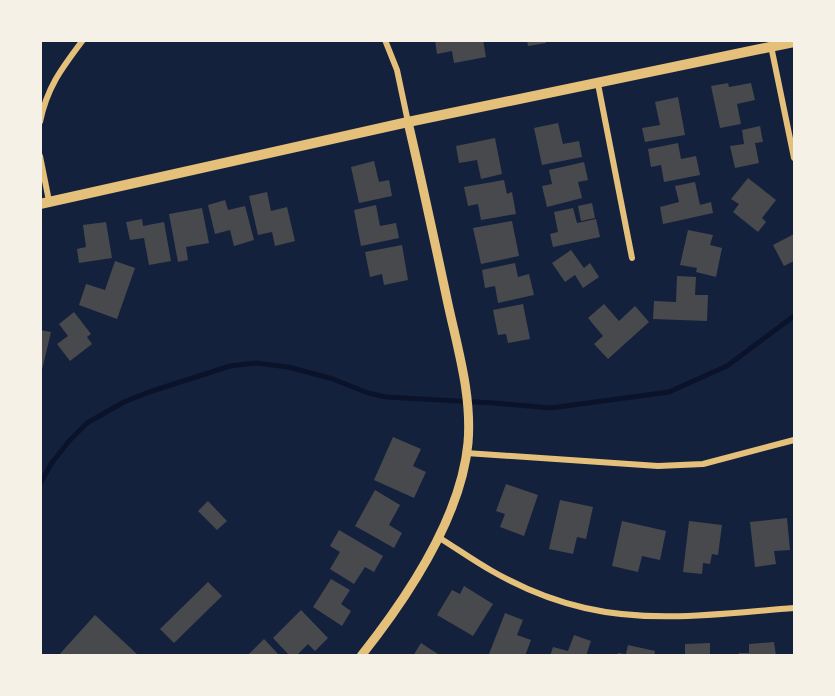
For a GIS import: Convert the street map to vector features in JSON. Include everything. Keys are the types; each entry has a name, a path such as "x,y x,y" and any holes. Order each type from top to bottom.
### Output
{"main road":[{"path":"45,202 408,122 795,42"}],"street":[{"path":"40,122 48,93 57,74 83,40"},
{"path":"361,656 394,615 438,537 456,498 467,449 469,412 462,369 397,70 386,40"},
{"path":"771,46 795,158"},
{"path":"598,84 632,258"},
{"path":"40,156 45,202"},
{"path":"467,449 669,466 703,464 795,440"},
{"path":"438,537 492,572 540,593 585,608 643,616 698,615 795,608"}],"building":[{"path":"435,40 483,40 486,57 454,63 452,51 437,54"},
{"path":"527,40 545,40 546,43 528,46"},
{"path":"728,83 729,87 751,83 755,100 737,104 741,124 720,128 711,86"},
{"path":"678,97 685,135 645,142 642,128 660,125 655,102"},
{"path":"558,123 563,144 579,141 582,157 542,165 534,128"},
{"path":"760,126 763,142 755,143 759,163 735,168 730,146 744,144 742,130"},
{"path":"495,138 502,174 481,179 477,160 459,163 456,146"},
{"path":"678,143 681,159 696,156 700,175 664,182 661,165 651,167 648,149"},
{"path":"374,161 379,182 389,180 392,196 359,203 351,167"},
{"path":"584,162 588,180 578,182 582,198 547,207 542,186 552,184 549,170"},
{"path":"748,178 776,200 762,218 766,222 758,232 733,212 739,204 731,199"},
{"path":"504,180 507,194 512,192 516,214 481,220 478,204 468,206 464,187"},
{"path":"695,182 700,205 711,202 713,213 663,224 660,207 679,202 675,186"},
{"path":"267,192 271,211 287,207 295,241 275,246 272,232 258,235 249,196"},
{"path":"225,200 228,210 245,206 254,240 234,246 230,230 215,234 208,205"},
{"path":"592,203 595,218 581,221 578,206"},
{"path":"376,205 380,226 396,223 399,238 361,246 354,210"},
{"path":"202,208 209,243 186,247 188,260 178,262 169,214"},
{"path":"573,208 577,223 596,219 600,237 553,247 550,234 558,232 554,212"},
{"path":"142,219 143,226 164,222 171,261 149,265 144,238 130,240 126,222"},
{"path":"512,221 519,256 481,264 473,228"},
{"path":"106,222 112,258 79,263 77,249 86,247 83,225"},
{"path":"688,230 713,235 710,245 722,248 716,277 696,272 697,268 680,265"},
{"path":"794,234 794,261 784,266 773,245"},
{"path":"402,245 408,280 384,285 382,274 370,277 365,252"},
{"path":"571,250 584,268 590,263 599,277 583,288 575,275 565,282 552,263"},
{"path":"115,261 135,268 117,319 79,305 86,284 105,290"},
{"path":"515,263 518,277 529,274 534,295 498,303 495,286 485,288 482,270"},
{"path":"677,276 696,277 695,295 708,295 707,321 653,319 654,301 676,302"},
{"path":"523,304 530,339 508,343 506,334 498,335 493,310"},
{"path":"604,304 619,321 635,306 649,322 608,359 594,344 603,336 588,318"},
{"path":"74,312 91,334 87,337 92,344 70,361 57,344 68,336 59,324"},
{"path":"40,330 51,332 41,374 40,374"},
{"path":"393,437 421,449 413,466 426,472 414,498 374,480"},
{"path":"506,484 538,495 524,536 500,527 505,514 496,511"},
{"path":"375,490 400,505 389,525 402,533 394,548 355,526"},
{"path":"560,500 593,507 586,539 577,537 573,554 549,549"},
{"path":"208,501 227,521 217,530 198,511"},
{"path":"787,518 790,550 774,551 776,564 755,567 750,522"},
{"path":"622,521 666,531 660,560 642,556 638,572 612,566"},
{"path":"689,521 722,525 718,555 712,554 710,564 703,563 702,574 683,572"},
{"path":"339,530 383,556 374,572 365,567 354,584 330,569 340,552 330,546"},
{"path":"331,579 350,590 341,604 351,611 342,626 313,607"},
{"path":"208,582 222,596 174,643 160,629"},
{"path":"464,586 493,604 473,636 437,615 452,590 460,594"},
{"path":"301,610 328,638 315,651 308,644 296,656 290,656 273,638"},
{"path":"505,613 523,620 517,635 531,640 525,656 489,654"},
{"path":"95,615 139,656 58,656"},
{"path":"574,635 591,641 586,656 550,656 553,647 568,651"},
{"path":"264,639 280,656 247,656"},
{"path":"774,642 776,656 739,656 739,653 749,653 749,644"},
{"path":"421,643 441,656 413,656"},
{"path":"710,643 710,656 685,656 685,644"},
{"path":"628,645 655,651 654,656 617,656 618,653 626,654"}],"waterway":[{"path":"40,484 51,464 87,423 124,402 149,392 230,366 256,363 288,367 386,397 551,408 669,392 727,366 794,316"}]}
